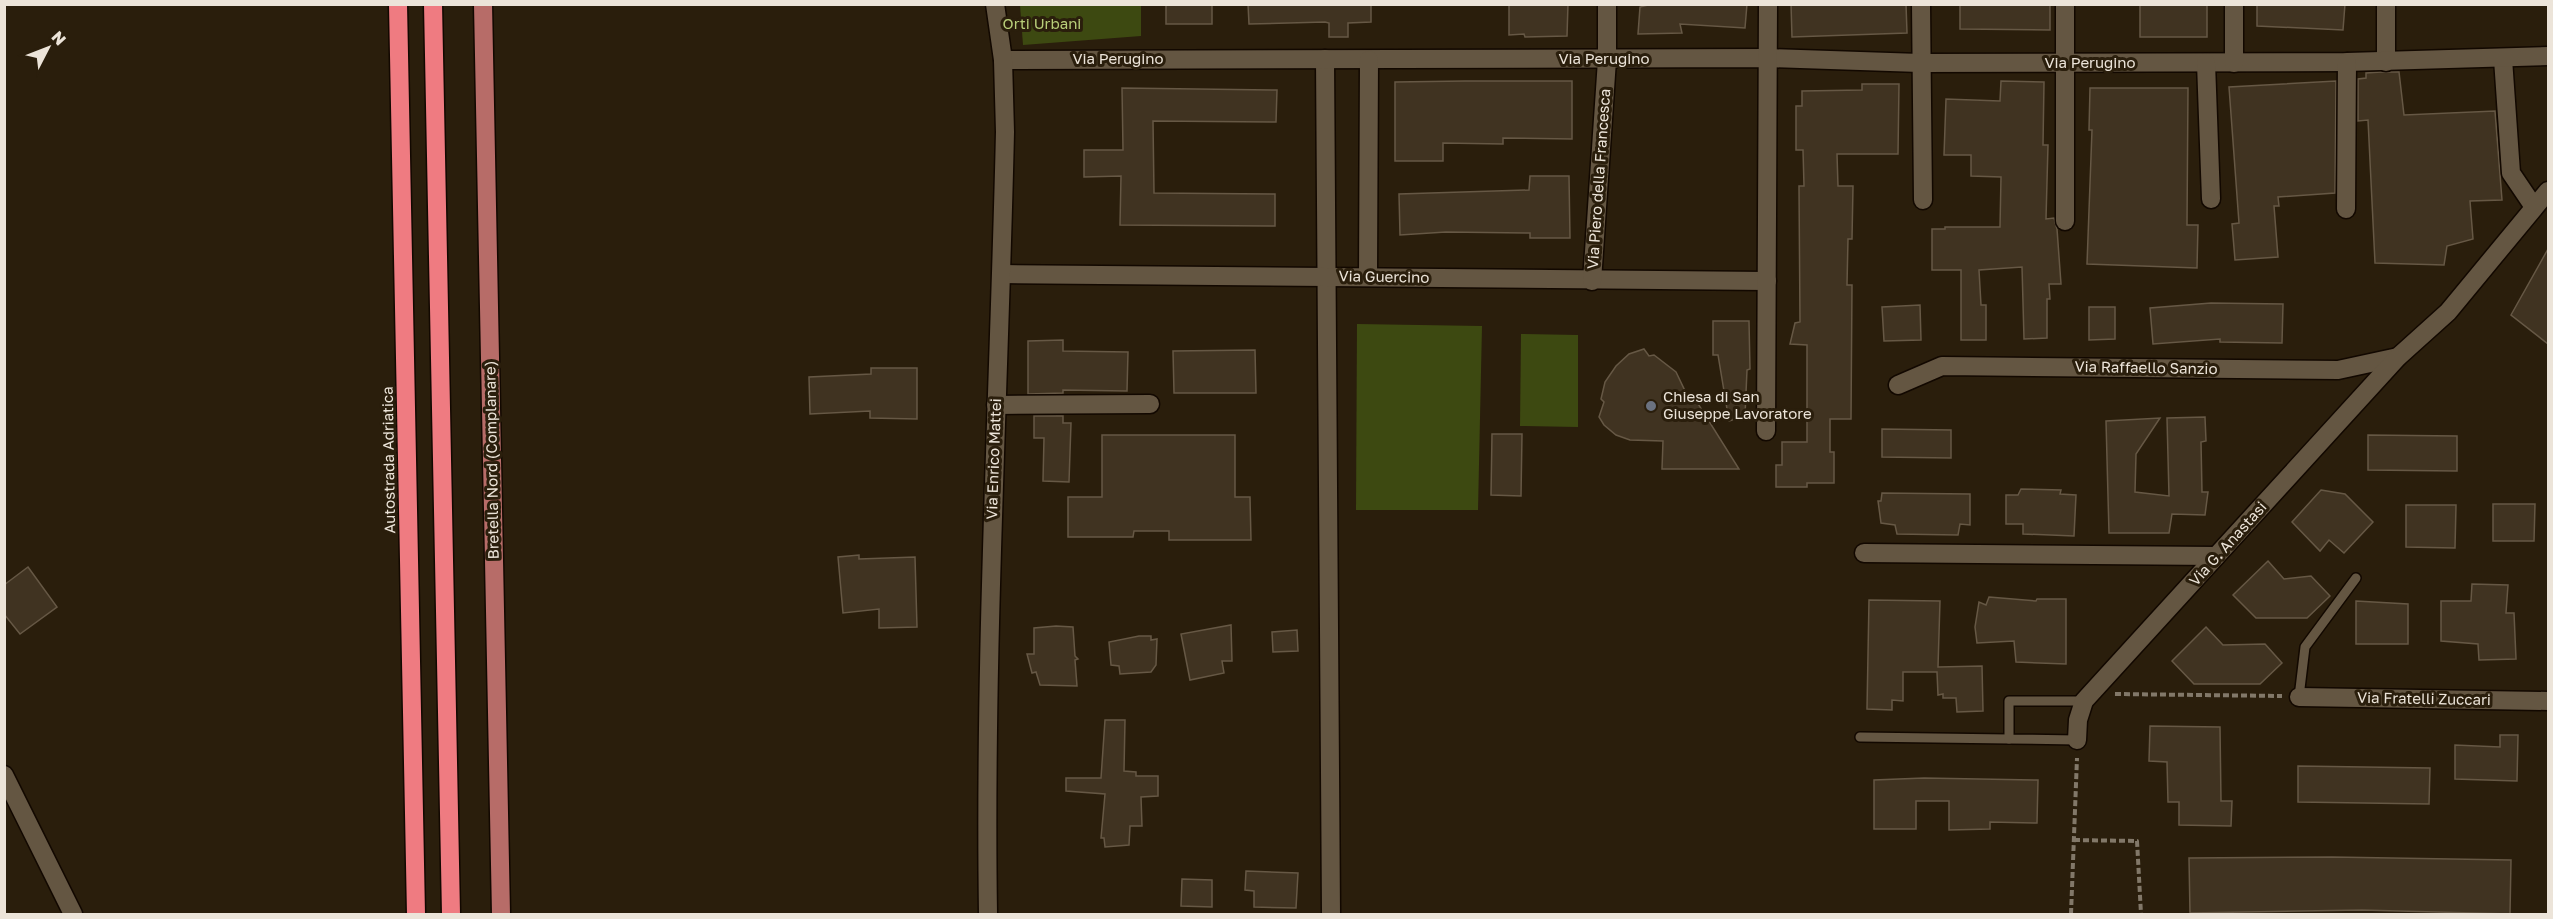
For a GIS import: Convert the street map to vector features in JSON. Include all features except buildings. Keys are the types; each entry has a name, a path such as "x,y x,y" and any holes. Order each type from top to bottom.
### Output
{"highway":[{"name":"Autostrada Adriatica","path":"398,4 416,915"},
{"path":"433,4 451,915"}],"main road":[{"name":"Bretella Nord (Complanare)","path":"483,4 501,915"}],"street":[{"name":"Via Enrico Mattei","path":"988,915 987,634 1002,274 1005,132 1003,60 995,4"},
{"name":"Via Piero della Francesca","path":"1592,281 1606,60 1607,4"},
{"path":"1766,431 1768,4"},
{"path":"1921,4 1923,200"},
{"path":"2064,4 2066,221"},
{"path":"2234,4 2234,63"},
{"path":"2386,4 2386,62"},
{"name":"Via Perugino","path":"1003,60 1768,58 1920,63 2234,63 2386,62 2548,56"},
{"path":"1325,59 1331,915"},
{"path":"2503,59 2511,173 2541,207"},
{"path":"1368,276 1369,60"},
{"path":"2346,209 2347,62"},
{"path":"2206,63 2211,199"},
{"name":"Via G. Anastasi","path":"2077,740 2078,720 2087,698 2398,357 2448,312 2541,207 2548,191"},
{"name":"Via Guercino","path":"1002,274 1767,281"},
{"name":"Via Raffaello Sanzio","path":"1898,385 1942,366 2338,370 2398,357"},
{"path":"996,405 1150,404"},
{"path":"1864,553 2216,556"},
{"name":"Via Fratelli Zuccari","path":"2299,696 2548,701"},
{"path":"4,775 73,915"}],"lane":[{"path":"2299,696 2305,647 2356,578"},
{"path":"2009,739 2010,700 2087,698"},
{"path":"1860,737 2077,740"}],"path":[{"path":"2087,698 2299,696"},
{"path":"2071,915 2077,740"},
{"path":"2074,840 2137,841 2141,915"}],"green space":[{"name":"Orti Urbani","path":"1020,5 1141,5 1141,36 1023,45"},
{"path":"1357,324 1482,326 1478,510 1356,510"},
{"path":"1521,334 1578,335 1578,427 1520,426"}],"place":[{"name":"Chiesa di San Giuseppe Lavoratore","path":"1651,406"}]}
